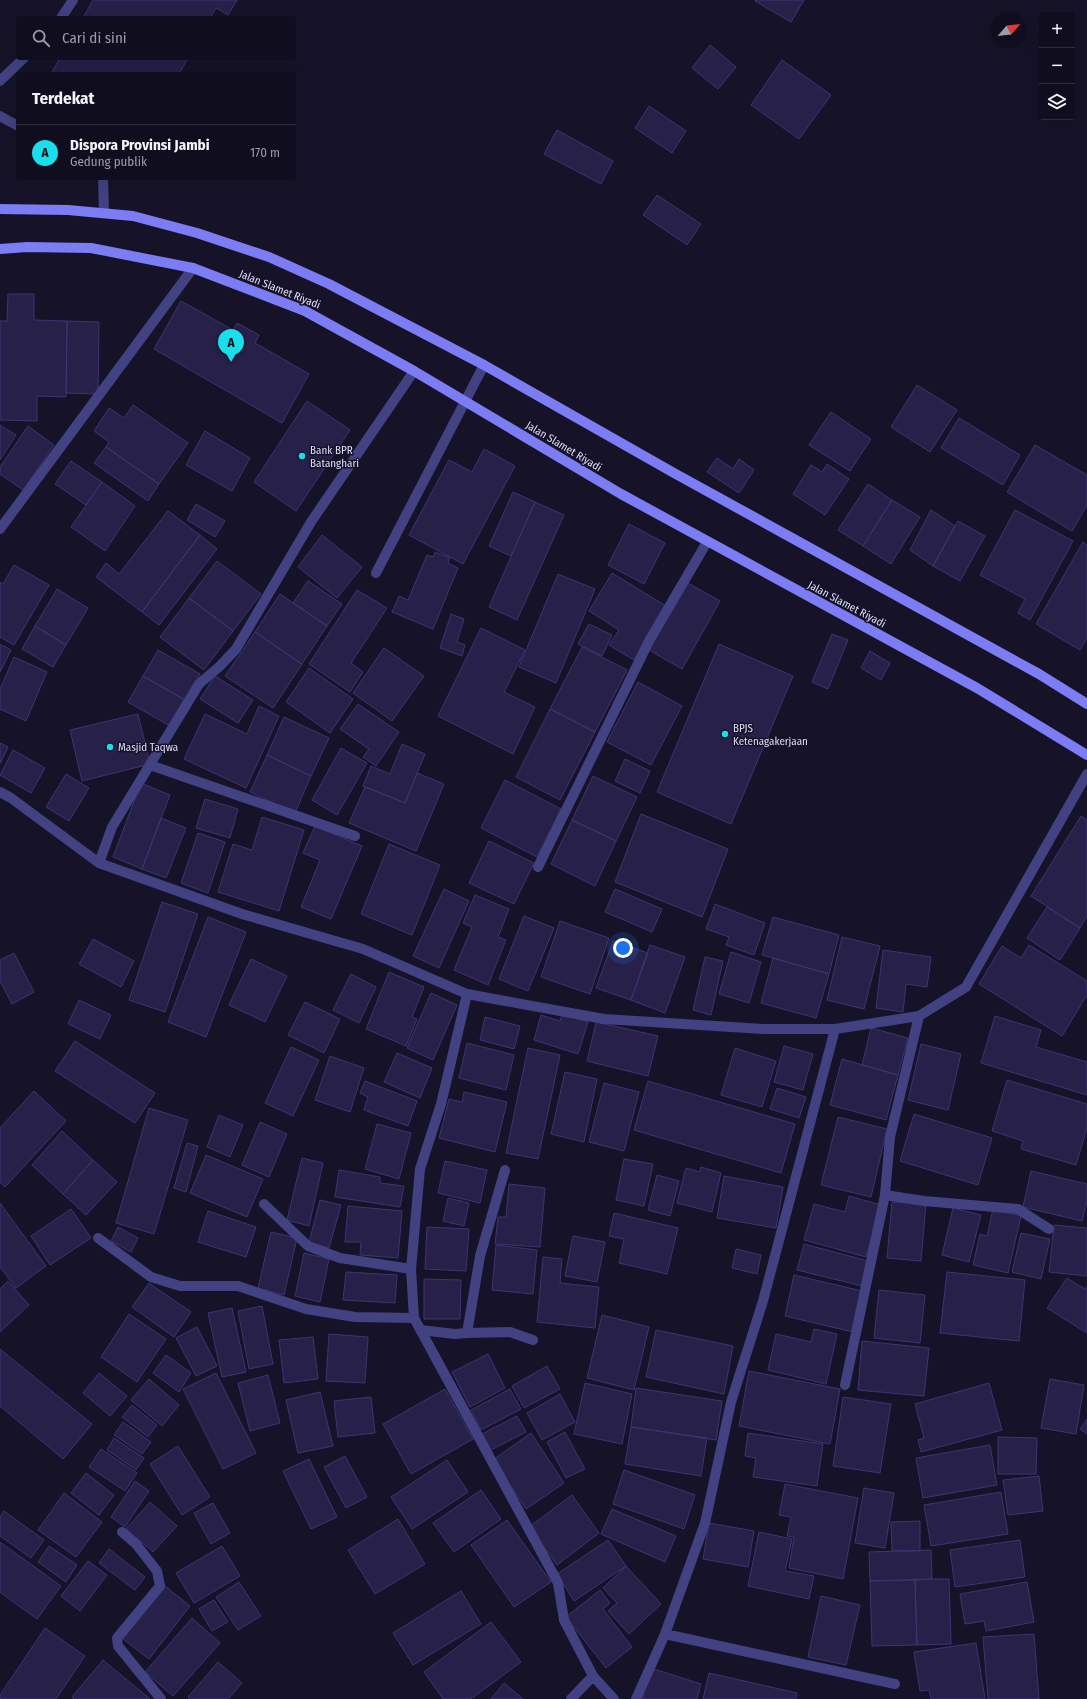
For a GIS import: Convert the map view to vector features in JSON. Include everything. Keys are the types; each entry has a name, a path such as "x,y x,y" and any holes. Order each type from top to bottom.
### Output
{"main road":[{"name":"Jalan Slamet Riyadi","path":"0,209 68,210 133,216 197,233 270,257 329,284 484,365 674,473 1039,674 1087,704"},
{"name":"Jalan Slamet Riyadi","path":"0,249 27,247 91,248 194,268 305,310 414,371 621,494 977,688 1087,755"}],"street":[{"path":"62,16 73,0"},
{"path":"0,81 22,60"},
{"path":"0,116 16,125"},
{"path":"103,180 104,213"},
{"path":"0,529 194,268"},
{"path":"376,573 484,365"},
{"path":"99,863 112,827 199,684 220,666 236,649 311,522 414,371"},
{"path":"538,868 649,641 707,542"},
{"path":"150,765 355,836"},
{"path":"0,792 11,798 99,863 242,914 363,949 467,994 604,1018 763,1029 835,1029 919,1016 943,1003 966,987 1087,774"},
{"path":"467,994 441,1104 420,1169 411,1270 414,1318 483,1442 558,1583 564,1620 593,1676 614,1699"},
{"path":"845,1385 885,1195 890,1136 919,1016"},
{"path":"636,1699 666,1634 704,1523 731,1402 764,1301 835,1029"},
{"path":"467,1333 480,1256 505,1170"},
{"path":"885,1195 924,1201 1018,1209 1048,1229"},
{"path":"264,1204 308,1246 340,1258 411,1270"},
{"path":"98,1238 151,1277 180,1286 238,1286 306,1309 355,1317 414,1318"},
{"path":"420,1330 455,1334 510,1332 533,1340"},
{"path":"122,1532 136,1544 157,1571 160,1586 117,1638 118,1646 161,1699"},
{"path":"666,1634 895,1684"},
{"path":"571,1699 593,1676"}],"building":[{"path":"93,0 237,0 228,15 216,8 211,16 84,16"},
{"path":"804,0 791,22 755,1"},
{"path":"710,45 736,67 718,89 692,68"},
{"path":"59,60 187,60 180,72 52,72"},
{"path":"782,60 831,95 799,139 751,105"},
{"path":"649,106 686,131 672,153 635,128"},
{"path":"557,130 613,161 601,184 544,154"},
{"path":"657,195 701,224 687,245 643,215"},
{"path":"8,294 34,294 34,320 67,321 66,397 37,396 37,421 0,420 0,321 7,321"},
{"path":"181,301 233,330 237,323 259,335 255,343 309,374 282,423 154,349"},
{"path":"67,321 99,322 98,394 66,393"},
{"path":"917,385 957,410 930,452 891,427"},
{"name":"Bank BPR Batanghari","path":"307,401 350,430 296,511 254,482"},
{"path":"133,405 188,443 159,484 106,447 109,442 94,431 109,408 124,418"},
{"path":"831,412 871,439 850,471 809,445"},
{"path":"959,418 1020,455 1003,485 941,448"},
{"path":"0,425 16,435 0,460"},
{"path":"28,426 54,445 23,490 0,474 0,467"},
{"path":"205,431 250,458 232,491 186,465"},
{"path":"1035,445 1087,475 1087,505 1072,531 1007,492"},
{"path":"106,447 159,484 148,501 94,463"},
{"path":"484,449 515,466 463,564 409,535 449,460 472,472"},
{"path":"717,458 733,469 739,459 754,470 739,493 707,472"},
{"path":"71,461 102,482 86,505 55,484"},
{"path":"827,464 849,479 825,515 793,494 811,465 822,472"},
{"path":"102,482 135,506 105,551 71,527"},
{"path":"868,484 892,500 863,546 838,530"},
{"path":"513,492 535,502 511,556 489,546"},
{"path":"892,500 920,517 891,564 863,546"},
{"path":"535,502 564,515 517,620 489,607"},
{"path":"196,504 225,521 215,537 187,520"},
{"path":"931,510 955,526 933,566 910,550"},
{"path":"1015,510 1073,541 1030,620 1018,613 1025,599 980,575"},
{"path":"168,511 200,535 142,612 96,577 106,563 119,574"},
{"path":"958,521 985,536 960,581 933,566"},
{"path":"629,524 665,543 644,584 608,565"},
{"path":"200,535 217,549 159,625 142,612"},
{"path":"322,535 362,567 337,598 298,567"},
{"path":"1083,542 1087,545 1087,638 1080,650 1036,624"},
{"path":"435,552 450,558 448,563 458,568 433,629 392,612 399,596 408,600 427,555 433,557"},
{"path":"217,561 261,594 233,631 189,598"},
{"path":"14,565 49,585 14,645 0,637 0,582 3,584"},
{"path":"612,573 666,606 634,660 609,645 619,630 589,611"},
{"path":"558,574 595,589 556,683 519,667"},
{"path":"308,581 342,604 327,626 293,603"},
{"path":"686,582 720,601 682,669 649,650"},
{"path":"57,589 88,608 66,645 35,626"},
{"path":"357,590 387,608 351,663 363,672 350,692 309,664"},
{"path":"280,594 327,626 302,664 255,632"},
{"path":"189,598 233,631 204,670 160,637"},
{"path":"451,614 464,619 457,642 465,645 462,656 440,648"},
{"path":"589,624 612,635 602,656 578,644"},
{"path":"35,626 66,645 53,667 22,649"},
{"path":"481,628 525,650 504,692 535,707 513,754 438,716"},
{"path":"255,632 302,664 273,708 225,676"},
{"path":"832,634 848,640 828,689 812,682"},
{"path":"0,644 11,650 0,672"},
{"name":"BPJS Ketenagakerjaan","path":"719,644 793,676 731,824 657,792"},
{"path":"582,647 627,670 595,732 550,709"},
{"path":"384,648 424,676 392,721 353,693"},
{"path":"158,650 200,674 185,700 143,676"},
{"path":"870,651 890,663 881,680 861,668"},
{"path":"14,657 47,672 26,721 0,709 0,689"},
{"path":"309,668 353,699 330,733 286,702"},
{"path":"143,676 185,700 170,726 128,702"},
{"path":"215,676 253,700 238,723 200,699"},
{"path":"638,682 682,706 651,765 607,742"},
{"path":"358,704 399,732 376,766 363,757 369,749 340,729"},
{"path":"259,706 279,716 246,788 184,759 205,714 247,734"},
{"path":"550,709 595,732 560,800 516,777"},
{"name":"Masjid Taqwa","path":"138,714 150,764 82,781 70,730"},
{"path":"284,717 329,738 311,776 267,755"},
{"path":"0,743 8,747 0,764"},
{"path":"402,744 425,754 405,803 363,786 371,766 390,774"},
{"path":"341,748 367,763 337,815 312,800"},
{"path":"13,750 45,768 31,793 0,775"},
{"path":"267,755 311,776 295,813 250,792"},
{"path":"625,759 650,771 640,793 615,781"},
{"path":"417,773 444,784 416,851 349,823 365,787 405,803"},
{"path":"66,774 89,788 69,821 46,807"},
{"path":"593,776 637,797 616,841 572,820"},
{"path":"505,780 561,809 537,857 481,828"},
{"path":"141,783 170,795 142,869 113,857"},
{"path":"205,799 238,809 230,838 196,828"},
{"path":"641,814 728,849 702,917 615,882"},
{"path":"1081,816 1087,820 1087,916 1080,928 1031,896"},
{"path":"262,817 304,830 279,911 218,892 233,844 252,850"},
{"path":"161,818 186,828 166,878 142,869"},
{"path":"572,820 616,841 595,886 551,864"},
{"path":"315,826 362,846 331,919 301,907 320,860 303,853"},
{"path":"198,833 225,842 208,893 181,883"},
{"path":"489,841 534,863 514,904 469,883"},
{"path":"389,844 440,865 412,935 361,914"},
{"path":"444,889 469,901 439,968 413,956"},
{"path":"615,889 662,909 652,932 605,912"},
{"path":"475,895 509,909 498,937 506,940 488,985 454,970 472,927 463,923"},
{"path":"162,902 198,914 165,1012 129,1000"},
{"path":"715,904 765,923 754,955 726,945 729,937 706,929"},
{"path":"1047,907 1080,928 1060,960 1027,938"},
{"path":"524,916 554,928 528,991 499,979"},
{"path":"208,917 246,932 206,1037 168,1022"},
{"path":"773,917 839,935 829,974 762,955"},
{"path":"560,921 609,938 590,994 541,977"},
{"path":"842,937 880,946 864,1009 827,1000"},
{"path":"93,939 134,961 121,987 79,964"},
{"path":"613,941 648,953 631,1000 596,988"},
{"path":"650,945 685,957 665,1013 631,1000"},
{"path":"1029,945 1087,981 1087,995 1062,1036 979,984 1002,946 1021,958"},
{"path":"883,950 931,957 927,987 906,984 903,1012 876,1008"},
{"path":"731,952 761,962 749,1003 719,994"},
{"path":"14,953 34,992 12,1004 0,981 0,960"},
{"path":"705,957 723,961 711,1015 693,1010"},
{"path":"773,958 829,974 816,1018 761,1003"},
{"path":"251,959 287,976 265,1022 229,1005"},
{"path":"389,972 424,987 412,1017 417,1019 406,1046 366,1029"},
{"path":"351,974 376,987 359,1023 333,1010"},
{"path":"431,993 457,1005 433,1060 407,1048"},
{"path":"79,1000 111,1015 100,1039 68,1024"},
{"path":"305,1002 340,1019 324,1053 288,1035"},
{"path":"562,1014 588,1022 578,1054 534,1040 541,1015 560,1021"},
{"path":"995,1016 1041,1030 1036,1047 1087,1062 1087,1095 981,1063"},
{"path":"485,1017 520,1026 514,1049 480,1040"},
{"path":"596,1022 658,1036 648,1076 587,1061"},
{"path":"871,1028 908,1038 898,1075 862,1065"},
{"path":"75,1041 155,1093 135,1123 55,1071"},
{"path":"467,1043 514,1055 506,1090 459,1078"},
{"path":"921,1044 961,1054 948,1110 908,1100"},
{"path":"784,1046 813,1054 803,1090 774,1082"},
{"path":"291,1047 319,1060 293,1116 265,1103"},
{"path":"528,1048 560,1055 538,1159 506,1153"},
{"path":"735,1048 776,1061 762,1107 721,1095"},
{"path":"397,1053 432,1068 420,1098 384,1082"},
{"path":"330,1056 364,1068 350,1112 315,1100"},
{"path":"842,1059 898,1075 886,1120 830,1105"},
{"path":"565,1072 597,1079 584,1142 551,1134"},
{"path":"1007,1080 1087,1104 1087,1128 1076,1165 1021,1149 1023,1141 992,1131"},
{"path":"365,1081 417,1101 408,1126 364,1110 368,1097 360,1093"},
{"path":"648,1081 795,1124 781,1173 634,1130"},
{"path":"604,1083 639,1092 624,1151 589,1142"},
{"path":"777,1088 806,1097 799,1118 770,1109"},
{"path":"34,1091 66,1121 5,1187 0,1182 0,1128"},
{"path":"464,1092 507,1102 495,1152 439,1138 449,1099 462,1102"},
{"path":"149,1108 188,1120 154,1234 116,1223"},
{"path":"914,1114 992,1138 978,1185 900,1161"},
{"path":"219,1115 243,1125 230,1157 207,1147"},
{"path":"838,1117 887,1129 871,1197 821,1185"},
{"path":"260,1122 287,1134 269,1177 242,1165"},
{"path":"377,1124 411,1133 399,1179 365,1169"},
{"path":"62,1131 93,1160 63,1194 32,1165"},
{"path":"187,1143 198,1146 186,1192 174,1188"},
{"path":"206,1155 263,1179 247,1217 190,1193"},
{"path":"302,1158 323,1163 309,1226 287,1220"},
{"path":"624,1159 653,1164 644,1206 616,1200"},
{"path":"93,1160 117,1182 86,1215 63,1194"},
{"path":"445,1161 487,1170 480,1203 438,1193"},
{"path":"701,1167 721,1173 712,1212 677,1203 686,1168 700,1172"},
{"path":"339,1170 380,1177 380,1183 404,1186 400,1207 335,1197"},
{"path":"1031,1171 1087,1184 1087,1201 1082,1221 1023,1207"},
{"path":"657,1175 679,1181 670,1216 648,1210"},
{"path":"724,1176 783,1187 776,1228 717,1218"},
{"path":"509,1184 545,1188 540,1247 495,1244 498,1217 506,1217"},
{"path":"849,1196 881,1205 866,1257 804,1240 814,1204 845,1212"},
{"path":"448,1198 469,1203 464,1226 443,1221"},
{"path":"320,1200 341,1205 329,1248 309,1242"},
{"path":"892,1202 926,1204 921,1261 887,1258"},
{"path":"0,1203 46,1266 16,1288 0,1267"},
{"path":"348,1206 402,1211 398,1258 360,1255 361,1242 345,1242"},
{"path":"953,1208 981,1215 969,1262 942,1255"},
{"path":"71,1209 91,1238 50,1265 31,1236"},
{"path":"993,1209 1021,1216 1008,1273 973,1265 980,1234 987,1236"},
{"path":"208,1211 256,1227 246,1257 198,1242"},
{"path":"614,1213 678,1228 667,1274 619,1263 624,1239 609,1236"},
{"path":"1054,1225 1087,1228 1087,1276 1049,1272"},
{"path":"118,1227 138,1238 131,1252 111,1241"},
{"path":"427,1227 469,1229 466,1271 425,1269"},
{"path":"271,1232 297,1238 284,1295 258,1288"},
{"path":"1021,1233 1050,1239 1041,1279 1012,1272"},
{"path":"573,1236 605,1242 597,1282 565,1276"},
{"path":"804,1244 868,1261 862,1286 797,1270"},
{"path":"496,1245 537,1250 533,1294 492,1290"},
{"path":"736,1249 761,1255 757,1274 732,1268"},
{"path":"304,1253 329,1259 320,1302 295,1296"},
{"path":"543,1257 562,1259 560,1283 599,1287 595,1328 537,1322"},
{"path":"346,1272 397,1275 395,1303 343,1300"},
{"path":"947,1272 1025,1280 1019,1341 940,1333"},
{"path":"794,1275 862,1291 853,1332 785,1316"},
{"path":"1067,1278 1085,1289 1087,1286 1087,1333 1047,1308"},
{"path":"424,1279 461,1280 460,1319 424,1319"},
{"path":"8,1281 29,1305 0,1332 0,1289"},
{"path":"149,1283 191,1312 174,1337 132,1307"},
{"path":"879,1290 925,1295 920,1343 874,1338"},
{"path":"262,1306 273,1364 249,1369 238,1311"},
{"path":"232,1308 246,1372 222,1377 208,1313"},
{"path":"129,1314 166,1339 137,1382 101,1357"},
{"path":"602,1315 649,1327 634,1390 587,1378"},
{"path":"197,1327 217,1366 196,1376 176,1338"},
{"path":"814,1329 837,1334 826,1384 768,1370 776,1334 811,1342"},
{"path":"656,1330 733,1346 724,1394 646,1377"},
{"path":"329,1334 368,1337 365,1383 326,1381"},
{"path":"313,1337 318,1379 284,1383 279,1340"},
{"path":"862,1341 929,1348 924,1396 858,1390"},
{"path":"0,1349 92,1424 63,1459 0,1406"},
{"path":"488,1354 505,1388 470,1407 452,1372"},
{"path":"166,1355 191,1373 179,1392 153,1373"},
{"path":"547,1366 560,1389 524,1408 512,1386"},
{"path":"749,1371 840,1389 830,1444 739,1426"},
{"path":"99,1373 127,1396 110,1416 83,1393"},
{"path":"216,1373 256,1453 223,1469 183,1389"},
{"path":"268,1375 280,1423 250,1431 238,1383"},
{"path":"149,1379 179,1405 162,1426 131,1400"},
{"path":"1050,1379 1084,1385 1076,1434 1041,1428"},
{"path":"585,1383 632,1394 622,1444 574,1434"},
{"path":"989,1383 1002,1430 921,1452 918,1440 924,1438 915,1404"},
{"path":"636,1388 722,1401 716,1440 631,1427"},
{"path":"445,1389 473,1439 411,1474 383,1424"},
{"path":"510,1389 521,1409 481,1430 471,1410"},
{"path":"320,1392 333,1446 298,1453 286,1400"},
{"path":"560,1394 575,1422 542,1440 527,1413"},
{"path":"371,1397 375,1433 338,1437 334,1401"},
{"path":"843,1397 891,1404 880,1473 833,1466"},
{"path":"132,1405 157,1425 148,1437 122,1417"},
{"path":"517,1416 526,1432 491,1450 482,1434"},
{"path":"1087,1419 1087,1434 1080,1429"},
{"path":"123,1422 151,1442 142,1454 114,1435"},
{"path":"631,1427 707,1438 701,1476 625,1464"},
{"path":"565,1432 585,1469 566,1478 547,1442"},
{"path":"531,1433 564,1483 526,1509 493,1460"},
{"path":"748,1433 823,1444 817,1486 753,1477 756,1458 745,1456"},
{"path":"998,1437 1037,1438 1036,1474 998,1474"},
{"path":"114,1438 144,1458 136,1470 107,1450"},
{"path":"990,1445 997,1485 923,1498 916,1458"},
{"path":"178,1446 210,1497 182,1515 150,1464"},
{"path":"101,1449 137,1473 125,1491 89,1467"},
{"path":"345,1456 367,1497 346,1508 324,1467"},
{"path":"309,1459 337,1517 311,1529 283,1471"},
{"path":"447,1460 468,1492 412,1529 391,1497"},
{"path":"624,1470 695,1495 684,1529 613,1504"},
{"path":"86,1473 114,1495 99,1515 71,1493"},
{"path":"1039,1476 1043,1511 1008,1515 1003,1480"},
{"path":"135,1481 149,1491 125,1527 111,1517"},
{"path":"785,1484 858,1498 843,1579 789,1568 794,1537 787,1536 791,1517 779,1515"},
{"path":"864,1488 894,1493 885,1548 855,1543"},
{"path":"481,1490 501,1519 454,1552 433,1523"},
{"path":"1001,1492 1008,1534 931,1546 924,1505"},
{"path":"64,1493 102,1522 76,1557 38,1530"},
{"path":"572,1495 599,1533 557,1565 529,1527"},
{"path":"150,1502 177,1526 153,1552 126,1529"},
{"path":"213,1503 230,1533 211,1544 194,1513"},
{"path":"612,1509 676,1536 665,1562 601,1534"},
{"path":"4,1511 44,1540 31,1558 0,1536 0,1517"},
{"path":"398,1519 425,1564 375,1594 348,1550"},
{"path":"507,1520 551,1582 514,1607 471,1545"},
{"path":"920,1521 920,1551 892,1551 891,1522"},
{"path":"709,1523 754,1531 748,1567 703,1559"},
{"path":"759,1532 792,1539 785,1571 814,1576 809,1599 748,1586"},
{"path":"608,1540 626,1566 574,1601 557,1574"},
{"path":"1020,1540 1025,1577 955,1587 950,1550"},
{"path":"0,1542 61,1586 37,1619 0,1592"},
{"path":"49,1546 77,1565 66,1582 38,1562"},
{"path":"222,1546 240,1576 194,1603 176,1573"},
{"path":"109,1549 145,1577 135,1590 99,1563"},
{"path":"931,1550 932,1579 870,1581 869,1552"},
{"path":"88,1561 107,1575 80,1611 61,1596"},
{"path":"626,1566 661,1604 629,1634 608,1611 617,1603 603,1588"},
{"path":"949,1579 951,1644 917,1645 915,1580"},
{"path":"915,1580 917,1645 872,1646 870,1581"},
{"path":"239,1582 261,1616 238,1630 216,1597"},
{"path":"1027,1582 1034,1622 986,1631 984,1621 965,1624 960,1594"},
{"path":"165,1586 190,1606 149,1659 123,1639"},
{"path":"600,1590 610,1603 603,1609 632,1647 606,1668 566,1617"},
{"path":"461,1591 481,1624 413,1665 393,1633"},
{"path":"821,1596 860,1605 846,1665 808,1657"},
{"path":"214,1600 228,1622 212,1631 199,1609"},
{"path":"192,1618 220,1643 173,1696 145,1672"},
{"path":"491,1622 521,1662 471,1699 443,1699 424,1672"},
{"path":"45,1628 85,1656 56,1699 0,1699 0,1695"},
{"path":"1034,1634 1039,1699 988,1699 983,1637"},
{"path":"976,1643 985,1699 931,1699 929,1690 920,1691 914,1652"},
{"path":"103,1660 150,1699 74,1699 72,1697"},
{"path":"218,1662 242,1683 228,1699 190,1699 188,1697"},
{"path":"651,1668 701,1684 697,1699 642,1699"},
{"path":"709,1673 797,1693 796,1699 703,1699"},
{"path":"504,1683 523,1699 491,1699"}],"place":[{"name":"Dispora Provinsi Jambi","path":"231,362"},
{"name":"Bank BPR Batanghari","path":"302,456"},
{"name":"BPJS Ketenagakerjaan","path":"725,734"},
{"name":"Masjid Taqwa","path":"110,747"}]}
